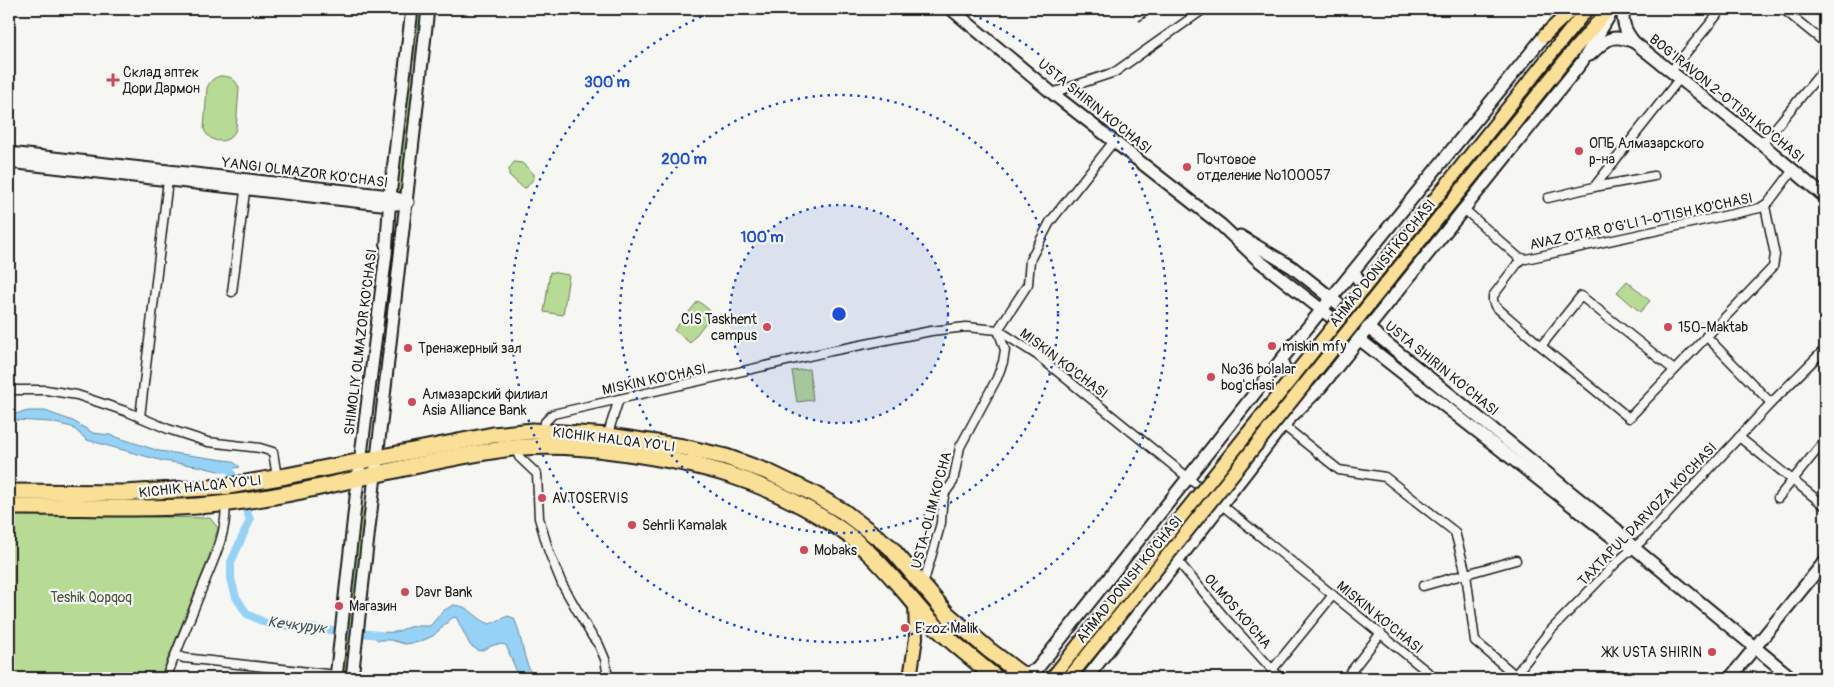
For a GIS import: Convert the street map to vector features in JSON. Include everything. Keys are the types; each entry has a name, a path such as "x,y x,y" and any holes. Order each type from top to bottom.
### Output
{"highway":[{"name":"KICHIK HALQA YO'LI","path":"9,492 124,494 224,487 493,435 544,431 609,436 711,453 779,476 832,505 879,537 900,558 924,589 947,614 1021,675"},
{"name":"KICHIK HALQA YO'LI","path":"9,507 163,507 227,503 309,490 516,447 554,446 604,450 687,462 744,478 796,502 832,523 877,559 934,624 996,678"},
{"path":"914,602 924,589"}],"main road":[{"name":"SHIMOLIY OLMAZOR KO'CHASI","path":"340,677 340,636 386,254 390,200 412,9"},
{"path":"352,678 374,475 408,202 428,9"},
{"name":"USTA SHIRIN KO'CHASI","path":"951,9 1052,93 1221,225 1258,260 1611,536 1633,548"},
{"path":"1544,36 1572,9"},
{"name":"AHMAD DONISH KO'CHASI","path":"1052,678 1586,9"},
{"name":"AHMAD DONISH KO'CHASI","path":"1068,678 1571,53 1609,9"},
{"name":"AHMAD DONISH KO'CHASI","path":"1086,678 1283,425 1320,388 1360,340 1582,62 1613,9"},
{"name":"BOG'IRAVON 2-O'TISH KO'CHASI","path":"1623,9 1625,31 1634,42 1676,74 1825,197"},
{"name":"AHMAD DONISH KO'CHASI","path":"1021,675 1037,669 1281,360 1544,36"},
{"name":"BOG'IRAVON 2-O'TISH KO'CHASI","path":"1582,62 1611,38 1622,37 1634,42"},
{"path":"405,67 422,68"},
{"name":"YANGI OLMAZOR KO'CHASI","path":"9,152 246,184 408,202"},
{"name":"YANGI OLMAZOR KO'CHASI","path":"9,162 168,180 246,184"},
{"name":"USTA SHIRIN KO'CHASI","path":"1221,225 1292,267 1369,328 1616,529 1633,548 1792,678"},
{"path":"1354,271 1359,282 1368,292 1378,298 1391,300"},
{"path":"1281,360 1285,370 1295,379 1307,385 1320,388"},
{"path":"1730,678 1825,561"},
{"path":"910,678 916,638 914,602"}],"street":[{"path":"1052,93 1115,72 1204,9"},
{"path":"1594,187 1722,9"},
{"path":"1783,9 1825,43"},
{"path":"1762,144 1825,68"},
{"path":"998,330 1028,284 1030,260 1050,222 1114,141"},
{"name":"AVAZ O'TAR O'G'LI 1-O'TISH KO'CHASI","path":"1464,209 1518,257 1526,259 1765,206 1793,170"},
{"path":"1548,198 1654,176"},
{"path":"140,417 168,180"},
{"path":"232,292 246,184"},
{"path":"1521,258 1495,293 1493,301 1495,306 1629,418 1706,336 1770,272 1774,265 1775,255 1765,206"},
{"path":"1541,346 1581,296 1674,370"},
{"name":"MISKIN KO'CHASI","path":"544,431 545,422 553,414 831,351 966,327 998,330 1037,355 1434,678"},
{"name":"USTA-OLIM KO'CHA","path":"924,589 945,494 953,482 960,447 997,378 1003,362 1004,350 998,330"},
{"path":"1706,336 1771,403"},
{"name":"TAXTAPUL DARVOZA KO'CHASI","path":"1514,677 1549,632 1617,562 1645,538 1771,403 1825,349"},
{"path":"9,390 63,392 101,402 168,429 208,442 260,448 273,452 277,477"},
{"path":"609,436 610,427 620,399"},
{"path":"1283,425 1339,470 1383,475 1452,529 1456,534 1466,574 1475,641 1514,677"},
{"path":"1739,437 1825,506"},
{"path":"1778,498 1820,445"},
{"path":"516,447 519,457 537,474 538,518 549,552 562,584 599,645 605,659 608,678"},
{"path":"166,678 220,538 227,503 224,487"},
{"name":"OLMOS KO'CHA","path":"1177,560 1225,618 1280,678"},
{"path":"1423,586 1516,560"},
{"path":"1272,670 1334,595"},
{"path":"1346,678 1381,633"},
{"path":"176,654 184,658 340,677"}],"green space":[{"path":"418,9 424,9 417,61 415,61 413,59"},
{"path":"414,72 416,73 403,192 400,194 397,190 410,75"},
{"path":"220,76 232,78 239,88 236,129 229,138 220,141 211,138 204,129 207,88 212,80"},
{"path":"514,162 522,163 534,174 534,178 526,188 522,187 509,175 509,169"},
{"path":"550,272 569,275 563,315 544,312"},
{"path":"1627,281 1650,301 1640,312 1617,292"},
{"path":"698,301 713,313 690,343 674,330"},
{"path":"809,369 813,400 797,402 792,371"},
{"path":"351,470 354,472 293,486 294,482"},
{"path":"360,507 366,507 347,672 341,671"},
{"name":"Teshik Qopqoq","path":"33,514 210,518 218,528 207,562 160,678 9,678 9,516"},
{"path":"929,603 1017,678 1008,678 939,624 925,605"}],"water":[{"path":"29,411 45,411 73,421 93,433 110,435 159,451 232,461 240,467 218,471 163,461 87,440 72,427 50,422 15,420 9,422 9,415"},
{"path":"453,605 464,607 490,624 508,616 514,618 527,664 534,678 514,678 516,670 506,645 494,645 479,651 470,645 456,617 452,618 433,636 419,642 405,644 391,640 378,640 371,635 396,632 414,626 430,626 443,611"}],"waterway":[{"name":"Кечкурук","path":"222,468 230,469 250,520 231,562 231,579 236,597 247,614 268,624 380,635"}],"railway":[{"path":"1139,21 1156,9"}],"place":[{"name":"Склад аптек Дори Дармон","path":"113,80"},
{"name":"ОПБ Алмазарского р-на","path":"1579,151"},
{"name":"Почтовое отделение №100057","path":"1187,167"},
{"name":"CIS Taskhent campus","path":"767,327"},
{"name":"150-Maktab","path":"1668,327"},
{"name":"miskin mfy","path":"1272,346"},
{"name":"Тренажерный зал","path":"408,348"},
{"name":"№36 bolalar bog'chasi","path":"1211,377"},
{"name":"Алмазарский филиал Asia Alliance Bank","path":"412,402"},
{"name":"AVTOSERVIS","path":"542,498"},
{"name":"Sehrli Kamalak","path":"632,525"},
{"name":"Mobaks","path":"804,550"},
{"name":"Davr Bank","path":"405,592"},
{"name":"Магазин","path":"339,606"},
{"name":"E'zoz Malik","path":"905,628"},
{"name":"ЖК USTA SHIRIN","path":"1712,652"}]}
